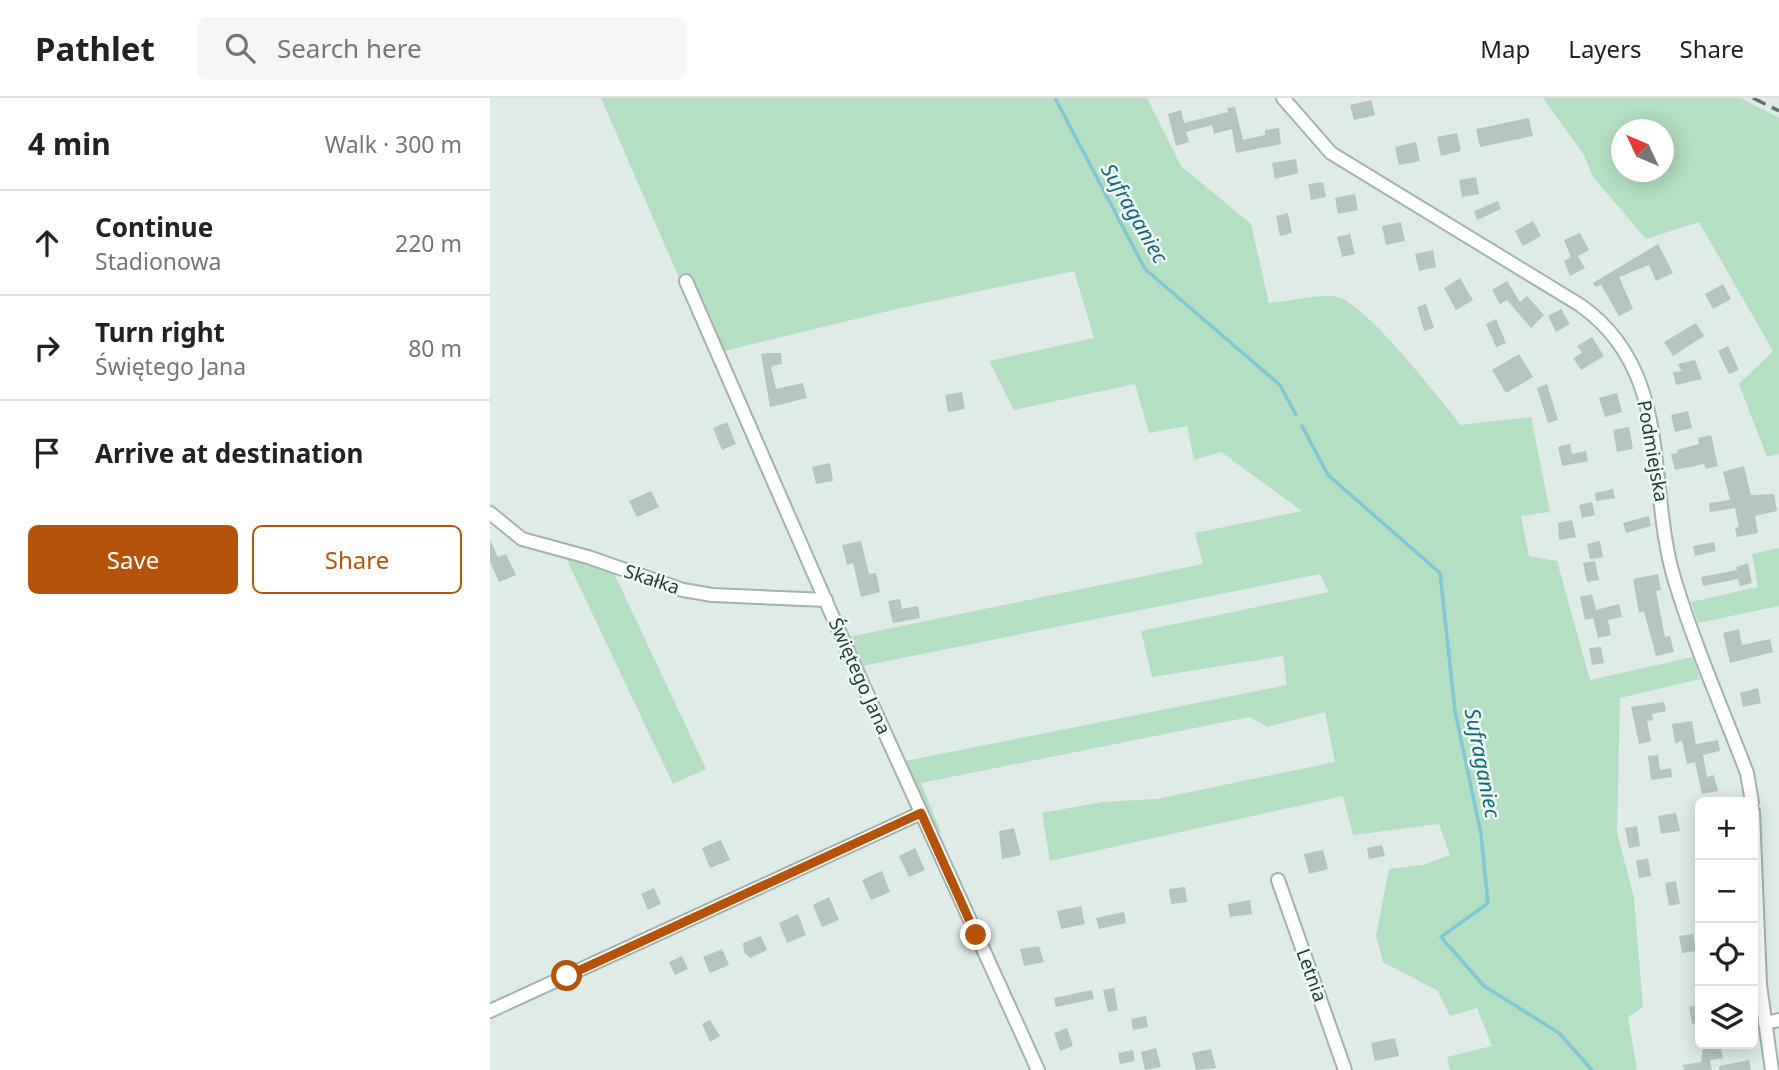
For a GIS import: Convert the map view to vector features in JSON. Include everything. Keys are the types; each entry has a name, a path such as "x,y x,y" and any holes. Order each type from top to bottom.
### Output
{"street":[{"name":"Podmiejska","path":"1283,98 1331,153 1597,316 1630,360 1652,423 1673,576 1747,773 1751,797"},
{"name":"Świętego Jana","path":"687,281 826,600 1038,1070"},
{"name":"Skałka","path":"490,513 522,539 588,556 683,590 712,595 826,600"},
{"path":"490,1011 921,813"},
{"path":"1755,860 1760,985 1772,1070"},
{"name":"Letnia","path":"1278,880 1345,1070"},
{"path":"1765,1023 1779,1020"}],"green space":[{"path":"601,98 1147,98 1181,166 1251,224 1269,303 1325,296 1346,301 1381,331 1461,425 1531,417 1550,512 1521,516 1529,556 1557,561 1590,680 1693,657 1700,679 1620,698 1617,833 1634,898 1643,1007 1628,1017 1637,1070 1450,1070 1447,1057 1492,1046 1477,1008 1450,1016 1438,991 1383,962 1376,936 1389,869 1423,865 1450,855 1439,824 1353,835 1343,796 1050,861 1042,813 1102,802 1156,799 1335,762 1325,712 1267,727 1250,717 921,783 941,832 936,833 905,761 1287,685 1283,656 1152,677 1141,631 1329,592 1320,574 862,666 848,637 1203,564 1195,533 1302,511 1221,452 1194,460 1187,426 1149,433 1135,384 1014,410 989,361 1094,338 1074,271 901,308 712,354"},
{"path":"1543,98 1741,98 1779,118 1779,454 1767,457 1739,384 1773,351 1699,222 1646,239 1593,177 1584,155"},
{"path":"1779,548 1779,606 1698,623 1691,602 1758,587 1752,554"},
{"path":"566,558 613,571 706,769 673,784"}],"building":[{"path":"1371,100 1375,115 1354,120 1350,105"},
{"path":"1235,107 1243,140 1265,135 1265,130 1279,128 1281,144 1236,153 1232,129 1214,134 1212,125 1186,132 1189,142 1176,146 1168,114 1181,110 1184,123 1228,112 1227,108"},
{"path":"1529,118 1533,136 1480,147 1476,129"},
{"path":"1457,133 1461,151 1441,156 1437,137"},
{"path":"1416,142 1420,161 1399,165 1395,147"},
{"path":"1296,159 1298,173 1275,179 1272,163"},
{"path":"1476,177 1479,194 1462,197 1459,180"},
{"path":"1323,182 1326,197 1311,200 1308,184"},
{"path":"1355,194 1358,210 1338,214 1335,198"},
{"path":"1498,201 1501,209 1477,220 1474,211"},
{"path":"1288,213 1292,233 1280,236 1276,216"},
{"path":"1533,221 1541,236 1523,246 1515,231"},
{"path":"1401,222 1405,241 1386,245 1382,226"},
{"path":"1580,233 1589,250 1578,256 1585,268 1570,276 1564,261 1571,257 1564,240"},
{"path":"1350,234 1355,254 1342,257 1337,237"},
{"path":"1658,244 1673,273 1656,281 1649,265 1619,277 1633,309 1619,316 1601,285 1595,287 1593,283"},
{"path":"1433,250 1436,267 1419,271 1415,254"},
{"path":"1460,278 1473,300 1456,310 1444,288"},
{"path":"1507,281 1520,302 1527,296 1544,315 1531,328 1507,300 1500,304 1492,290"},
{"path":"1723,284 1731,299 1713,309 1705,294"},
{"path":"1426,304 1434,328 1424,331 1417,307"},
{"path":"1561,309 1570,324 1556,332 1548,316"},
{"path":"1496,319 1506,343 1496,347 1486,324"},
{"path":"1696,323 1704,336 1673,356 1664,342"},
{"path":"1592,337 1604,356 1581,370 1573,358 1582,353 1577,346"},
{"path":"1728,346 1739,370 1729,374 1718,351"},
{"path":"781,353 782,364 771,366 776,389 803,383 807,398 770,407 761,354"},
{"path":"1519,354 1533,377 1506,393 1492,370"},
{"path":"1695,360 1702,379 1676,385 1673,372 1682,371 1677,364"},
{"path":"1547,384 1558,420 1548,423 1537,388"},
{"path":"962,392 965,409 948,412 945,395"},
{"path":"1617,393 1622,412 1605,417 1599,398"},
{"path":"1688,411 1692,428 1675,432 1671,415"},
{"path":"727,422 736,444 722,450 713,428"},
{"path":"1629,427 1633,449 1617,452 1613,430"},
{"path":"1711,435 1718,466 1706,469 1704,464 1675,470 1671,454 1699,444 1698,438"},
{"path":"1570,444 1572,454 1586,451 1588,461 1562,466 1558,447"},
{"path":"830,463 833,481 816,484 812,467"},
{"path":"1744,466 1751,495 1774,494 1777,511 1755,516 1758,533 1737,537 1735,528 1739,527 1735,508 1710,512 1709,503 1730,500 1723,472"},
{"path":"1613,489 1615,498 1596,501 1595,493"},
{"path":"651,491 659,507 637,517 629,501"},
{"path":"1592,502 1595,515 1582,518 1579,505"},
{"path":"1649,516 1651,526 1626,533 1623,523"},
{"path":"1572,520 1576,537 1559,540 1558,523"},
{"path":"490,540 498,557 506,554 516,575 499,582 490,562"},
{"path":"861,541 869,574 876,573 880,592 861,597 853,563 847,565 842,545"},
{"path":"1600,541 1603,557 1590,559 1587,544"},
{"path":"1714,542 1716,551 1695,556 1693,546"},
{"path":"1595,561 1599,580 1587,582 1583,563"},
{"path":"1748,563 1752,583 1740,586 1738,579 1703,586 1701,577 1737,570 1736,567"},
{"path":"1658,574 1661,590 1656,591 1665,637 1670,636 1674,652 1656,656 1644,611 1639,613 1633,579"},
{"path":"1592,594 1596,610 1619,604 1622,617 1608,620 1611,635 1598,638 1593,618 1585,620 1580,597"},
{"path":"900,599 902,609 918,606 920,618 893,623 888,601"},
{"path":"1739,629 1742,645 1770,639 1773,652 1730,663 1723,633"},
{"path":"1601,647 1604,663 1592,665 1589,648"},
{"path":"1758,688 1761,703 1743,707 1740,693"},
{"path":"1664,702 1666,711 1652,714 1653,720 1647,721 1651,741 1639,744 1631,707"},
{"path":"1692,721 1696,744 1718,740 1720,751 1703,755 1707,777 1714,775 1718,791 1702,794 1695,762 1687,764 1682,741 1675,743 1672,724"},
{"path":"1658,755 1660,770 1671,768 1672,777 1651,780 1648,756"},
{"path":"1676,813 1680,831 1661,834 1658,816"},
{"path":"1637,826 1640,846 1629,848 1625,828"},
{"path":"1014,828 1021,855 1002,859 999,831"},
{"path":"721,840 730,860 710,868 702,848"},
{"path":"1382,845 1385,856 1369,859 1367,848"},
{"path":"915,848 925,870 909,877 899,856"},
{"path":"1323,850 1328,869 1309,874 1304,854"},
{"path":"1648,858 1651,876 1639,878 1636,861"},
{"path":"882,871 890,892 871,900 862,880"},
{"path":"1676,881 1680,904 1669,906 1665,883"},
{"path":"1185,887 1187,902 1171,904 1169,889"},
{"path":"654,888 661,904 648,910 641,894"},
{"path":"829,897 839,920 822,927 813,905"},
{"path":"1250,900 1252,914 1230,917 1228,904"},
{"path":"1081,906 1085,924 1061,929 1057,911"},
{"path":"1124,912 1126,923 1099,929 1096,918"},
{"path":"798,914 806,935 787,943 779,923"},
{"path":"1693,934 1695,951 1682,953 1679,936"},
{"path":"761,936 767,950 750,958 744,952 743,943"},
{"path":"1039,946 1044,962 1024,966 1020,949"},
{"path":"722,949 729,965 710,973 703,957"},
{"path":"682,956 688,969 675,975 669,962"},
{"path":"1114,988 1118,1010 1108,1012 1103,990"},
{"path":"1092,990 1094,999 1056,1007 1054,998"},
{"path":"1695,1006 1695,1023 1692,1024 1689,1007"},
{"path":"1146,1016 1148,1027 1133,1030 1131,1019"},
{"path":"710,1020 720,1036 710,1042 702,1024"},
{"path":"1067,1028 1073,1046 1060,1051 1054,1033"},
{"path":"1395,1038 1399,1056 1375,1061 1371,1043"},
{"path":"1156,1048 1161,1067 1145,1070 1141,1052"},
{"path":"1211,1049 1216,1068 1196,1070 1192,1053"},
{"path":"1703,1049 1721,1049 1723,1058 1710,1060 1712,1070 1684,1070 1683,1065 1701,1062"},
{"path":"1133,1050 1135,1061 1120,1064 1118,1053"},
{"path":"1749,1060 1751,1070 1720,1070 1719,1066"}],"waterway":[{"name":"Sufraganiec","path":"1055,98 1145,269 1280,385 1296,415"},
{"name":"Sufraganiec","path":"1302,426 1328,475 1440,573 1455,711 1481,834 1488,903 1441,937 1484,986 1559,1033 1592,1070"}],"railway":[{"path":"1753,98 1779,111"}],"route":[{"path":"567,976 921,813 976,935"}]}
